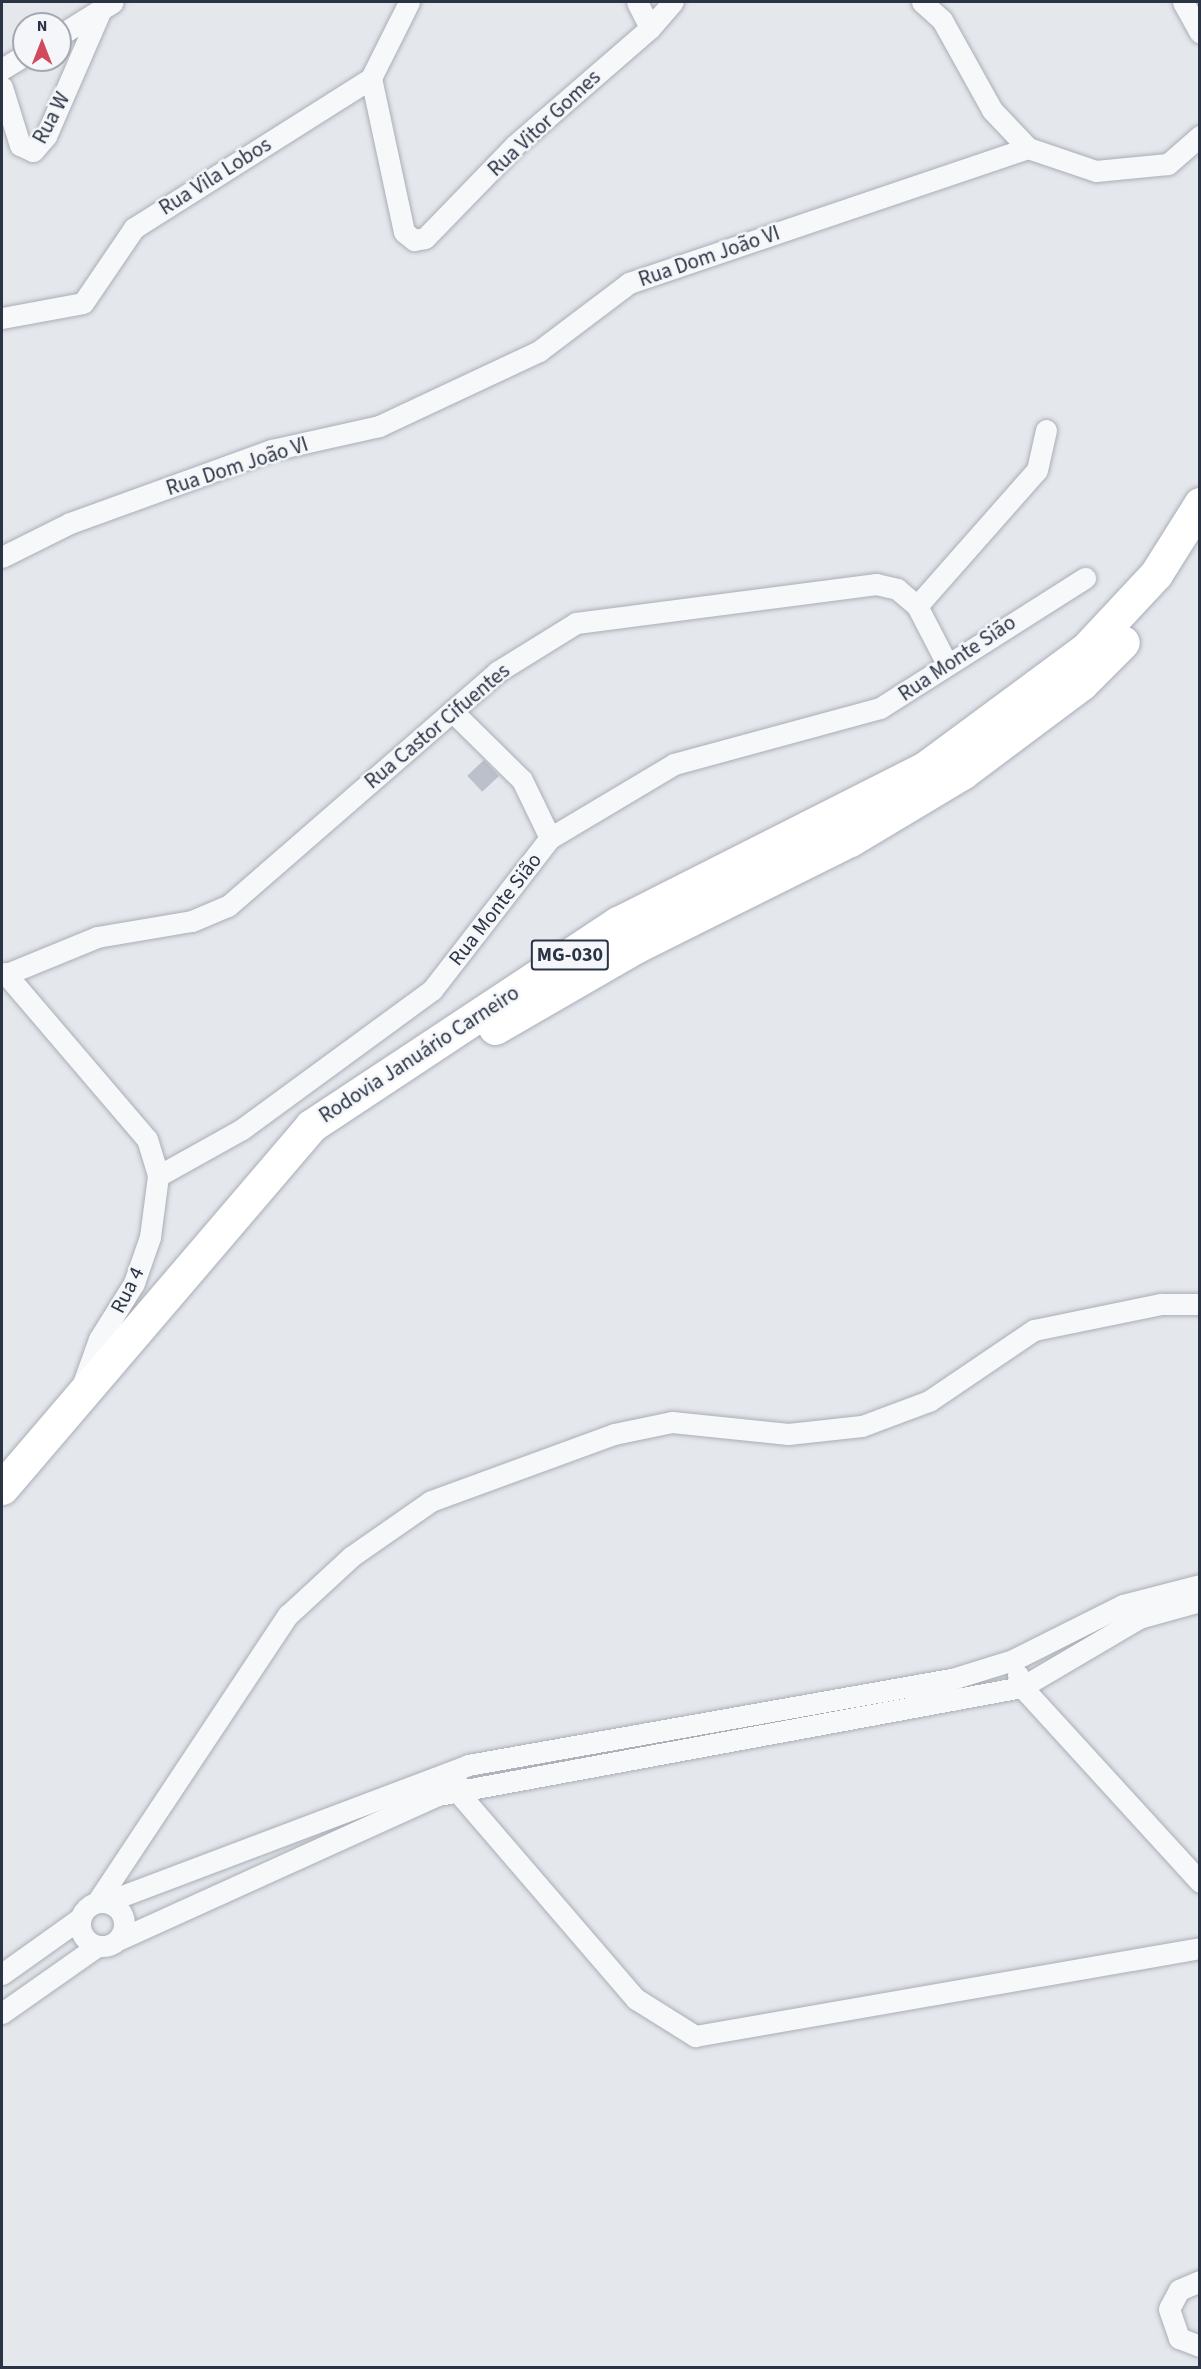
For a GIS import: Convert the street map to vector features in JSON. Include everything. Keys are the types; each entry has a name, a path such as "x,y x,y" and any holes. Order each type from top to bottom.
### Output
{"highway":[{"name":"Rodovia Januário Carneiro","path":"2,1488 311,1126 618,923 925,768 1086,649 1156,574 1200,504"},
{"name":"Rodovia Januário Carneiro","path":"2,1514 321,1147 431,1065 637,946 850,840 962,773 1081,684 1139,625 1200,546"}],"street":[{"path":"371,78 409,2"},
{"path":"637,2 650,28"},
{"name":"Rua Vitor Gomes","path":"371,78 404,232 414,240 436,230 514,146 650,28 673,2"},
{"path":"922,2 942,20 992,110 1028,148 1096,171 1168,164 1200,136"},
{"path":"1184,2 1200,33"},
{"path":"72,28 107,7"},
{"name":"Rua W","path":"2,87 27,151 39,147 107,7"},
{"name":"Rua Vila Lobos","path":"2,318 83,303 134,228 371,78"},
{"name":"Rua Dom João VI","path":"2,557 70,523 272,450 379,426 539,351 629,283 1028,148"},
{"path":"917,606 1037,470 1046,430"},
{"name":"Rua Monte Sião","path":"158,1176 242,1129 432,990 550,838 674,764 880,708 922,686 946,662 1085,578"},
{"name":"Rua Castor Cifuentes","path":"3,975 97,937 192,921 228,906 497,672 576,623 876,584 897,589 917,606 946,662"},
{"path":"452,711 522,780 550,838"},
{"path":"3,975 147,1139 158,1176"},
{"name":"Rua 4","path":"78,1398 99,1339 137,1274 150,1237 158,1176"},
{"path":"101,1902 288,1615 352,1556 431,1501 614,1434 672,1422 788,1434 862,1426 929,1401 1034,1330 1161,1304 1200,1304"},
{"path":"2,1974 101,1902 456,1780 952,1679 1013,1660 1123,1605 1200,1585"},
{"path":"2,2013 96,1947 120,1939 456,1780 1022,1687 1139,1618 1200,1601"},
{"path":"1013,1660 1022,1687 1200,1882"},
{"path":"456,1780 636,1999 695,2036 1200,1948"},
{"path":"101,1902 119,1910 125,1924 120,1939"},
{"path":"79,1919 82,1937 96,1947"},
{"path":"1200,2281 1179,2290 1169,2309 1179,2338 1200,2346"}],"building":[{"path":"484,760 499,776 482,792 467,776"}]}
